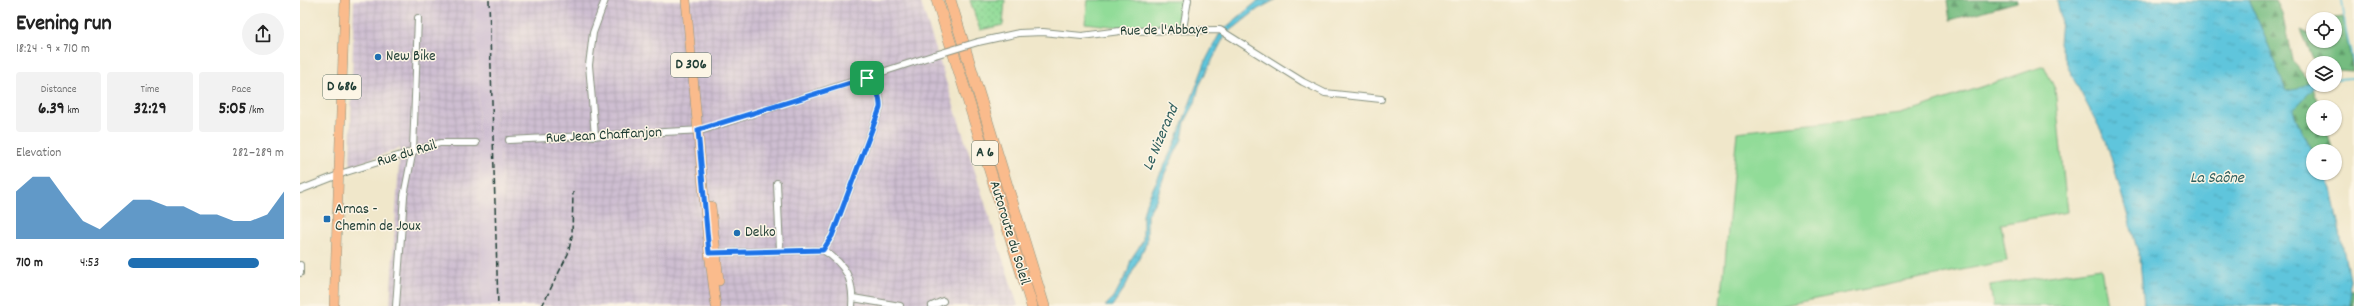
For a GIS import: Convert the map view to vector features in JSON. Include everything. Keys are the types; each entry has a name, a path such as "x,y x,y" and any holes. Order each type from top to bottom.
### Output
{"highway":[{"name":"Autoroute du Soleil","path":"937,0 1032,306"},
{"name":"Autoroute du Soleil","path":"950,0 1044,306"}],"main road":[{"name":"D 686","path":"334,306 340,175 345,0"},
{"name":"D 306","path":"686,0 701,130"},
{"name":"D 306","path":"692,0 716,306"},
{"name":"D 306","path":"712,253 722,306"}],"street":[{"path":"595,136 589,65 593,33 605,0"},
{"path":"1183,29 1188,0"},
{"path":"396,306 404,196 412,150 418,18"},
{"name":"Rue de l'Abbaye","path":"867,78 978,42 1019,33 1044,32 1082,36 1120,31 1183,29 1220,30 1303,82 1325,93 1381,99"},
{"path":"701,130 867,78 878,91 881,100 880,108 832,236 823,250"},
{"name":"Rue Jean Chaffanjon","path":"509,140 701,130"},
{"name":"Rue du Rail","path":"300,190 412,150 440,143 476,143"},
{"path":"778,183 780,250"},
{"path":"712,253 823,250 838,259 848,272 852,285 852,306"},
{"path":"300,265 300,273"},
{"path":"853,298 900,306"},
{"path":"932,306 943,301"}],"shaded area":[{"path":"354,0 474,0 478,71 481,306 390,306 400,148 350,167"},
{"path":"474,0 494,0 496,143 500,148 505,306 481,306 478,71"},
{"path":"494,0 920,0 1018,306 505,306 500,148 496,143"}],"green space":[{"path":"970,0 1005,0 1003,25 980,30"},
{"path":"1088,0 1183,0 1180,21 1171,27 1119,27 1085,23"},
{"path":"1947,0 2017,0 2017,2 1950,20"},
{"path":"2249,0 2276,0 2282,13 2292,60 2306,78 2306,92 2314,92 2317,100 2306,100 2306,136 2328,136 2331,144 2308,144 2287,97"},
{"path":"2342,17 2353,71 2342,70 2342,56 2312,56 2309,48 2342,48"},
{"path":"2301,30 2306,32 2306,42"},
{"path":"2044,66 2055,89 2067,212 2001,224 2007,261 1780,306 1721,306 1737,132 1901,114"},
{"path":"2101,268 2107,306 1993,306 1990,285"},
{"path":"2350,290 2354,290 2354,306 2351,306"}],"water":[{"path":"1259,0 1275,0 1258,9 1229,32 1224,29"},
{"name":"La Saône","path":"2057,0 2249,0 2286,91 2298,89 2306,84 2306,92 2310,92 2293,110 2300,129 2308,144 2306,144 2306,180 2327,180 2331,188 2349,278 2351,306 2144,306 2140,259 2106,140 2072,76 2059,44 2061,19"},
{"path":"1220,33 1225,35 1199,86 1195,103 1185,122 1182,139 1165,173 1156,200 1147,215 1147,242 1124,289 1112,306 1105,306 1114,297 1128,271 1131,259 1143,241 1143,215 1146,203 1175,143 1206,60"}],"waterway":[{"path":"2342,0 2346,31 2354,66"},
{"path":"2342,79 2354,78"}],"railway":[{"path":"489,0 498,306"},
{"path":"542,306 568,254 572,236 573,192"}],"place":[{"name":"New Bike","path":"378,57"},
{"name":"Arnas - Chemin de Joux","path":"327,219"},
{"name":"Delko","path":"737,233"}],"route":[{"path":"867,78 878,91 881,100 880,108 832,236 823,250 811,249 709,253 698,130 703,130 867,78"}],"water label":[{"name":"Le Nizerand","path":"1161,138"}]}
